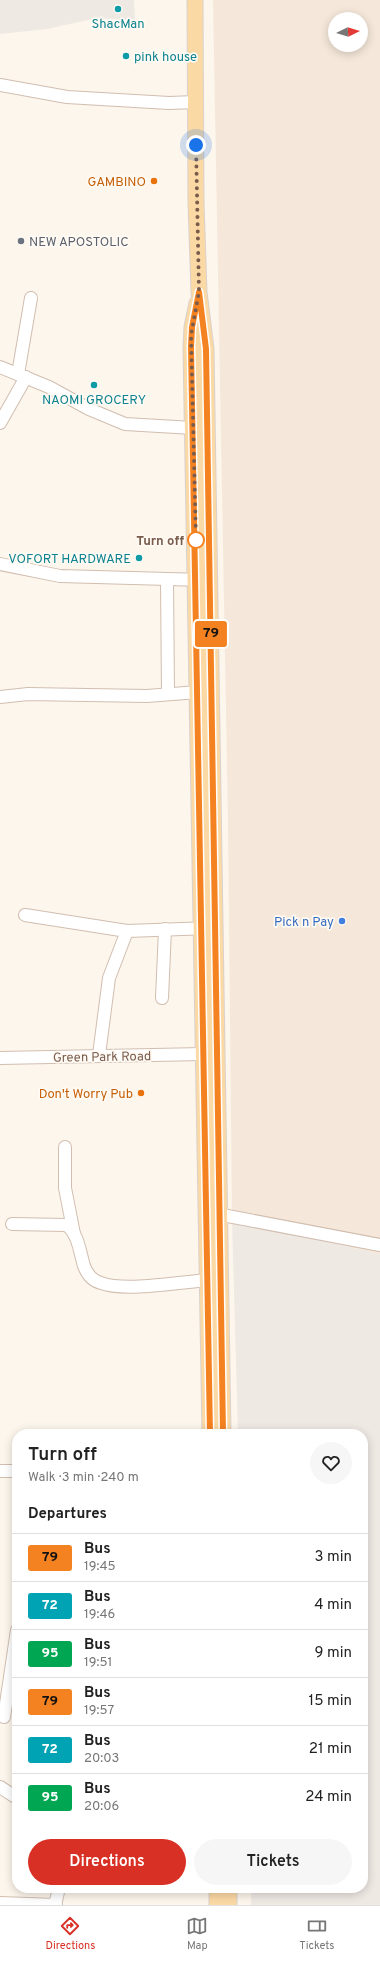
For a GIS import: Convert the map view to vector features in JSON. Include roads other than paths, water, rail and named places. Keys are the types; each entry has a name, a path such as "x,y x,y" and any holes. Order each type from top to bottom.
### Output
{"main road":[{"path":"195,0 199,292 206,336 203,580 215,1339 210,1429"},
{"path":"199,292 191,335 193,428 203,580 198,692 208,928 204,1054 214,1213 208,1280 215,1339 223,1429"},
{"path":"217,1893 217,1905"},
{"path":"229,1893 229,1905"}],"street":[{"path":"0,85 67,97 169,103 196,102"},
{"path":"0,423 22,375 32,298"},
{"path":"0,367 49,387 95,412 125,424 193,428"},
{"path":"0,564 60,576 203,580"},
{"path":"167,580 168,694"},
{"path":"0,697 28,694 112,696 198,692"},
{"path":"25,915 127,931 208,928"},
{"path":"162,998 165,929"},
{"path":"99,1056 109,978 127,931"},
{"name":"Green Park Road","path":"0,1058 204,1054"},
{"path":"65,1147 65,1188 74,1234 86,1273 99,1283 116,1287 208,1280"},
{"path":"214,1213 380,1245"},
{"path":"12,1224 66,1225 74,1234"},
{"path":"0,1471 12,1471"},
{"path":"4,1717 12,1663"},
{"path":"0,1787 12,1795"},
{"path":"0,1903 55,1905 59,1893"}],"place":[{"name":"ShacMan","path":"118,9"},
{"name":"pink house","path":"126,56"},
{"name":"GAMBINO","path":"154,181"},
{"name":"NEW APOSTOLIC","path":"21,241"},
{"name":"NAOMI GROCERY","path":"94,385"},
{"name":"Turn off","path":"196,540"},
{"name":"VOFORT HARDWARE","path":"139,558"},
{"name":"Pick n Pay","path":"342,921"},
{"name":"Don't Worry Pub","path":"141,1093"}]}
